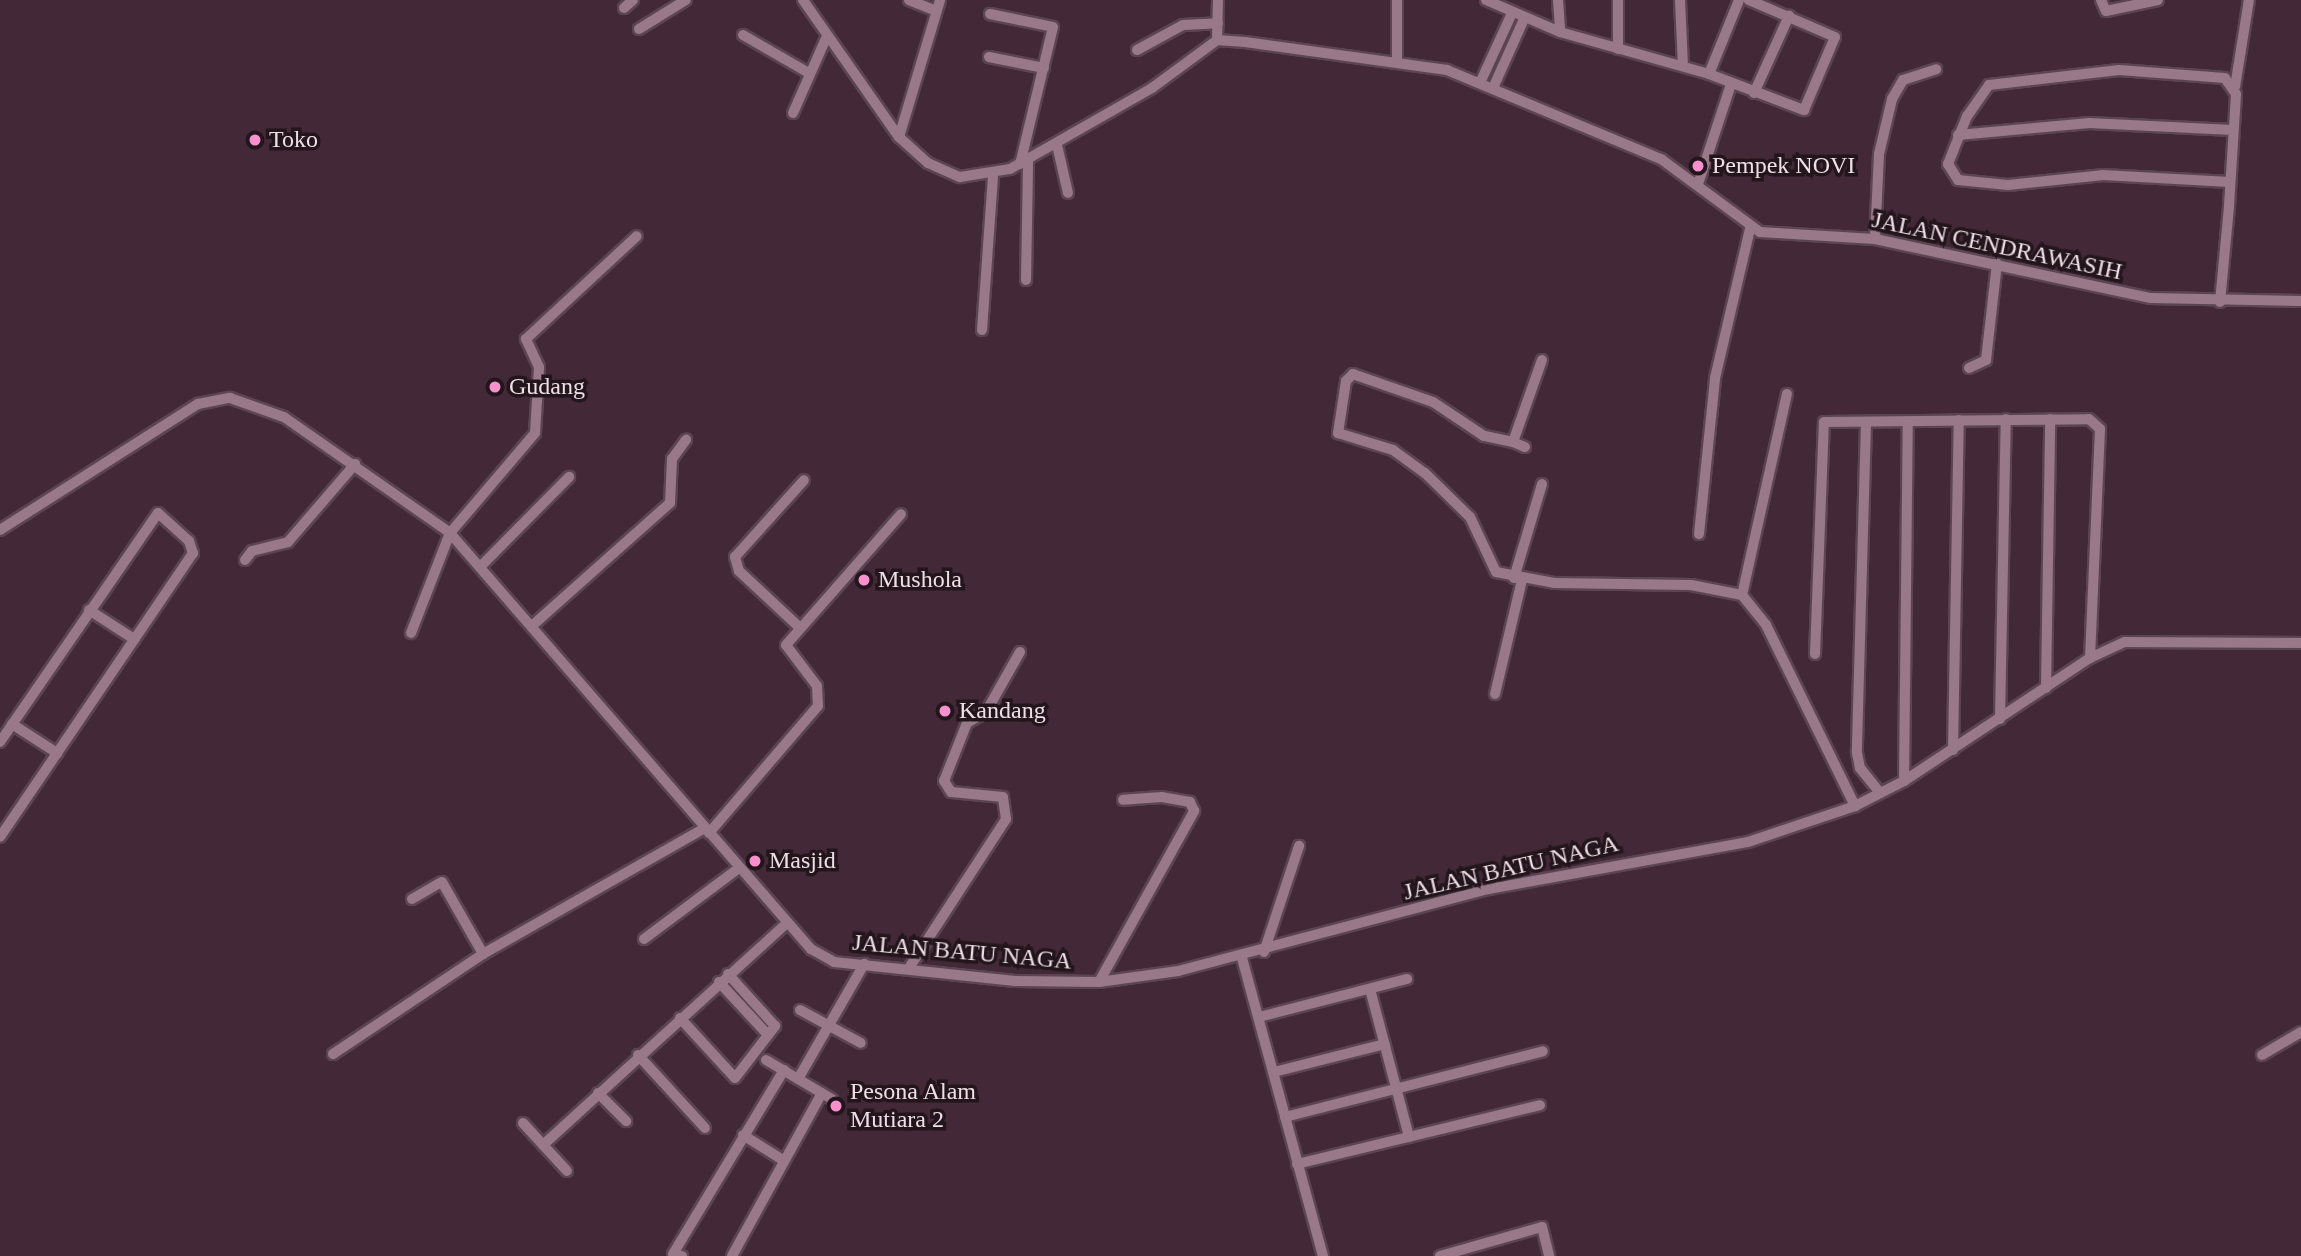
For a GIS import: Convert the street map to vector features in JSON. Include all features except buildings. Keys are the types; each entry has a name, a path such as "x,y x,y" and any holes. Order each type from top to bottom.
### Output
{"street":[{"path":"624,8 633,0"},
{"path":"639,30 686,0"},
{"path":"803,0 899,136 950,175 993,175 1024,162 1057,145 1217,40 1397,61 1480,83 1661,159 1698,184 1750,229 1715,378 1699,534"},
{"path":"899,136 938,5 909,0"},
{"path":"1217,40 1218,0"},
{"path":"1397,0 1397,61"},
{"path":"1486,0 1524,19 1560,32 1709,74 1755,93 1806,109 1835,39 1749,0"},
{"path":"1558,0 1560,32"},
{"path":"1618,0 1618,50"},
{"path":"1680,0 1683,66"},
{"path":"1709,74 1739,0"},
{"path":"2101,0 2106,12 2158,0"},
{"path":"2220,302 2235,87 2249,0"},
{"path":"1480,83 1512,13"},
{"path":"990,14 1051,24 1024,162 1026,280"},
{"path":"1755,93 1789,16"},
{"path":"1493,88 1524,19"},
{"path":"1136,50 1183,25 1218,23"},
{"path":"743,35 807,72"},
{"path":"793,113 807,72 827,36"},
{"path":"989,57 1044,68"},
{"path":"1875,239 1879,153 1892,99 1903,80 1936,69"},
{"path":"2230,182 2103,175 2008,185 1958,180 1948,164 1958,135 1986,87 2015,80 2119,70 2204,75 2235,87"},
{"path":"1698,184 1731,84"},
{"path":"1958,135 2089,123 2233,130"},
{"path":"1057,145 1068,193"},
{"path":"982,330 993,175"},
{"name":"JALAN CENDRAWASIH","path":"1750,229 1875,239 2135,296 2220,302 2301,301"},
{"path":"411,633 450,533 535,433 540,367 526,339 637,236"},
{"path":"1969,368 1986,361 1997,264"},
{"path":"1513,442 1542,360"},
{"path":"1525,447 1484,436 1433,402 1358,375 1347,377 1339,434 1410,461 1470,517 1492,569 1518,579 1691,585 1742,595 1766,625 1855,806"},
{"path":"1742,595 1787,394"},
{"name":"JALAN BATU NAGA","path":"0,530 209,400 230,398 284,416 450,533 482,565 739,868 787,923 822,957 864,964 1099,982 1242,958 1501,886 1748,842 1855,806 1904,781 2091,658 2125,642 2301,643"},
{"path":"2000,719 2006,419"},
{"path":"2046,688 2050,419"},
{"path":"1815,654 1820,428 1831,420 1908,423 2089,419 2100,429 2091,658"},
{"path":"1953,750 1959,420"},
{"path":"1866,423 1857,753 1860,768 1880,793"},
{"path":"1904,781 1908,423"},
{"path":"534,624 670,503 672,459 686,440"},
{"path":"245,560 252,551 288,542 355,464"},
{"path":"482,565 569,477"},
{"path":"798,626 734,564 804,480"},
{"path":"1495,694 1518,579 1542,484"},
{"path":"0,742 158,513 194,549 0,837"},
{"path":"333,1054 483,954 707,831 818,706 817,686 785,648 798,626 901,514"},
{"path":"89,610 134,639"},
{"path":"909,968 1006,819 1003,797 951,793 944,781 967,723 986,712 1020,652"},
{"path":"12,724 57,753"},
{"path":"1099,982 1194,811 1190,802 1162,797 1123,800"},
{"path":"1264,952 1299,846"},
{"path":"643,939 739,868"},
{"path":"412,899 442,882 483,954"},
{"path":"543,1145 638,1055 787,923"},
{"path":"1242,958 1323,1256"},
{"path":"798,1079 831,1027 864,964"},
{"path":"680,1018 733,1079 775,1026 728,974"},
{"path":"1259,1017 1407,979"},
{"path":"719,982 768,1035"},
{"path":"1370,989 1409,1137"},
{"path":"800,1010 861,1043"},
{"path":"2262,1055 2301,1032"},
{"path":"1274,1072 1385,1044"},
{"path":"1285,1117 1543,1051"},
{"path":"638,1055 705,1128"},
{"path":"766,1060 832,1099"},
{"path":"682,1256 673,1254 784,1070"},
{"path":"598,1093 626,1121"},
{"path":"732,1256 822,1093"},
{"path":"1297,1164 1540,1105"},
{"path":"523,1123 566,1171"},
{"path":"743,1135 783,1160"},
{"path":"1440,1256 1542,1227 1549,1256"}],"place":[{"name":"Toko","path":"255,140"},
{"name":"Pempek NOVI","path":"1698,166"},
{"name":"Gudang","path":"495,387"},
{"name":"Mushola","path":"864,580"},
{"name":"Kandang","path":"945,711"},
{"name":"Masjid","path":"755,861"},
{"name":"Pesona Alam Mutiara 2","path":"836,1106"}]}
